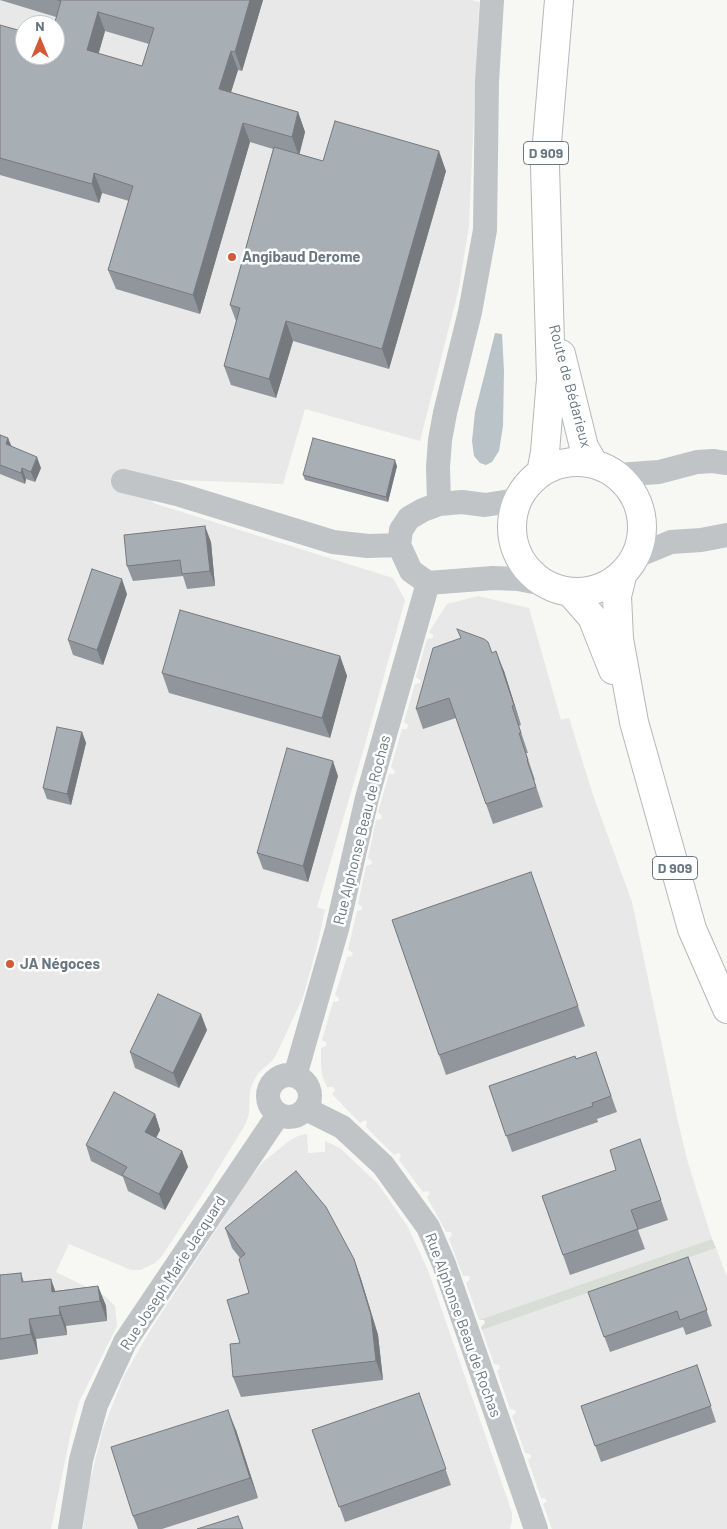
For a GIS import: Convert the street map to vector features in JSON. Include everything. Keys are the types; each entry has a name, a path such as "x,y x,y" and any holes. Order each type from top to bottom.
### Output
{"main road":[{"name":"Route de Bédarieux","path":"540,473 545,452 551,379 545,166 559,0"},
{"name":"Route de Bédarieux","path":"549,306 584,447 605,469"},
{"path":"575,462 605,469 630,487 639,503 643,520 642,538 629,566 607,586 589,592 570,593 544,584 529,572 518,556 512,538 512,519 517,500 527,485 540,473 557,465 575,462"},
{"name":"D 909","path":"629,566 617,596 618,639 634,722 692,929 727,1009"},
{"name":"D 909","path":"570,593 592,617 634,722"}],"street":[{"path":"439,504 439,458 445,413 470,312 485,230 487,82 492,0"},
{"path":"605,469 660,472 697,462 713,461 727,463"},
{"path":"123,481 176,494 333,542 368,546 399,545"},
{"path":"517,500 485,506 462,502 439,504 423,510 409,518 402,530 399,545 411,571 428,583 494,578 518,579 544,584"},
{"path":"629,566 671,542 701,540 727,535"},
{"name":"Rue Alphonse Beau de Rochas","path":"295,1076 337,929 367,798 428,583"},
{"path":"295,1076 302,1080 310,1094 310,1102 306,1109 293,1117 278,1114 269,1103 270,1088 274,1082 280,1077 295,1076"},
{"name":"Rue Alphonse Beau de Rochas","path":"306,1109 342,1127 383,1165 428,1227 444,1264 536,1529"},
{"name":"Rue Joseph Marie Jacquard","path":"70,1529 81,1460 96,1405 125,1342 278,1114"}],"shaded area":[{"path":"0,0 471,0 479,2 469,225 459,288 420,441 305,409 283,484 157,479 153,503 393,578 405,600 317,907 325,910 303,997 273,1060 259,1072 253,1082 250,1091 249,1114 245,1125 162,1256 155,1263 140,1270 131,1270 69,1244 56,1272 105,1296 115,1306 117,1326 79,1402 51,1529 0,1529"},
{"path":"495,333 502,334 504,371 503,426 499,451 492,462 486,465 480,463 474,456 472,441 475,412"},
{"path":"478,596 529,608 561,720 569,718 593,795 632,902 678,1122 688,1163 712,1239 479,1320 466,1283 470,1279 469,1276 463,1276 449,1239 452,1235 451,1232 446,1232 427,1197 430,1193 428,1191 423,1192 399,1160 401,1155 399,1153 394,1155 366,1127 367,1122 365,1120 360,1123 332,1094 335,1090 333,1087 327,1087 322,1075 321,1064 321,1048 326,1046 327,1043 322,1040 333,1002 339,1001 339,998 335,995 347,957 352,956 353,953 348,950 357,911 362,910 362,907 358,904 366,866 372,864 372,861 368,858 376,820 381,819 382,816 378,812 389,774 394,774 395,771 391,767 402,729 407,729 408,725 404,722 415,684 420,683 420,680 416,677 427,639 433,638 433,635 429,632 447,604"},
{"path":"307,1134 308,1153 325,1152 325,1141 340,1148 378,1184 408,1227 429,1273 507,1498 512,1513 510,1529 83,1529 88,1489 103,1429 124,1376 151,1329 248,1181 263,1162 289,1141"},
{"path":"712,1239 716,1248 482,1330 481,1327 485,1323 484,1320 479,1320"},
{"path":"716,1248 727,1277 727,1529 552,1529 543,1504 547,1501 545,1498 541,1498 528,1460 531,1457 530,1454 525,1453 512,1416 516,1413 515,1410 510,1409 497,1371 500,1368 499,1365 494,1364 482,1330"}],"building":[{"path":"58,0 250,0 235,52 231,51 219,89 298,112 292,137 243,123 193,295 108,270 133,186 94,173 92,184 0,158 0,25 15,29 15,65 65,65 65,15 57,15 61,1","holes":["98,12 154,28 142,66 87,50"]},
{"path":"335,121 439,151 382,349 286,321 269,379 224,366 240,308 230,305 274,147 323,161"},
{"path":"0,435 8,438 6,444 37,457 31,472 22,468 21,473 0,465"},
{"path":"313,438 395,460 386,497 303,475"},
{"path":"205,526 210,571 182,574 180,560 127,566 124,535"},
{"path":"92,569 122,579 97,650 68,640"},
{"path":"180,610 340,656 322,718 162,673"},
{"path":"457,629 484,639 488,642 492,653 496,651 514,705 512,706 521,733 519,733 536,787 486,804 449,698 416,709 433,648 461,638"},
{"path":"57,727 82,732 67,794 43,788"},
{"path":"287,748 333,761 303,866 257,853"},
{"path":"531,872 578,1006 439,1055 392,920"},
{"path":"158,994 201,1014 173,1073 130,1052"},
{"path":"596,1052 611,1096 592,1103 593,1106 506,1136 489,1086 575,1056 576,1059"},
{"path":"114,1092 155,1114 145,1132 182,1151 159,1194 122,1175 127,1167 86,1145"},
{"path":"640,1139 661,1200 631,1210 638,1229 563,1255 542,1196 616,1170 610,1150"},
{"path":"296,1171 326,1207 354,1259 371,1315 376,1361 233,1377 230,1344 240,1343 227,1300 249,1293 239,1259 245,1254 225,1228"},
{"path":"688,1257 707,1310 680,1320 677,1311 604,1337 588,1292"},
{"path":"21,1273 22,1282 51,1279 52,1292 98,1286 100,1301 59,1307 60,1315 29,1319 31,1334 0,1339 0,1275"},
{"path":"697,1365 711,1406 595,1446 581,1406"},
{"path":"419,1393 446,1469 339,1507 312,1430"},
{"path":"228,1410 250,1478 133,1516 111,1447"},
{"path":"238,1516 243,1529 197,1529"}],"place":[{"name":"Angibaud Derome","path":"232,257"},
{"name":"JA Négoces","path":"10,964"}]}
